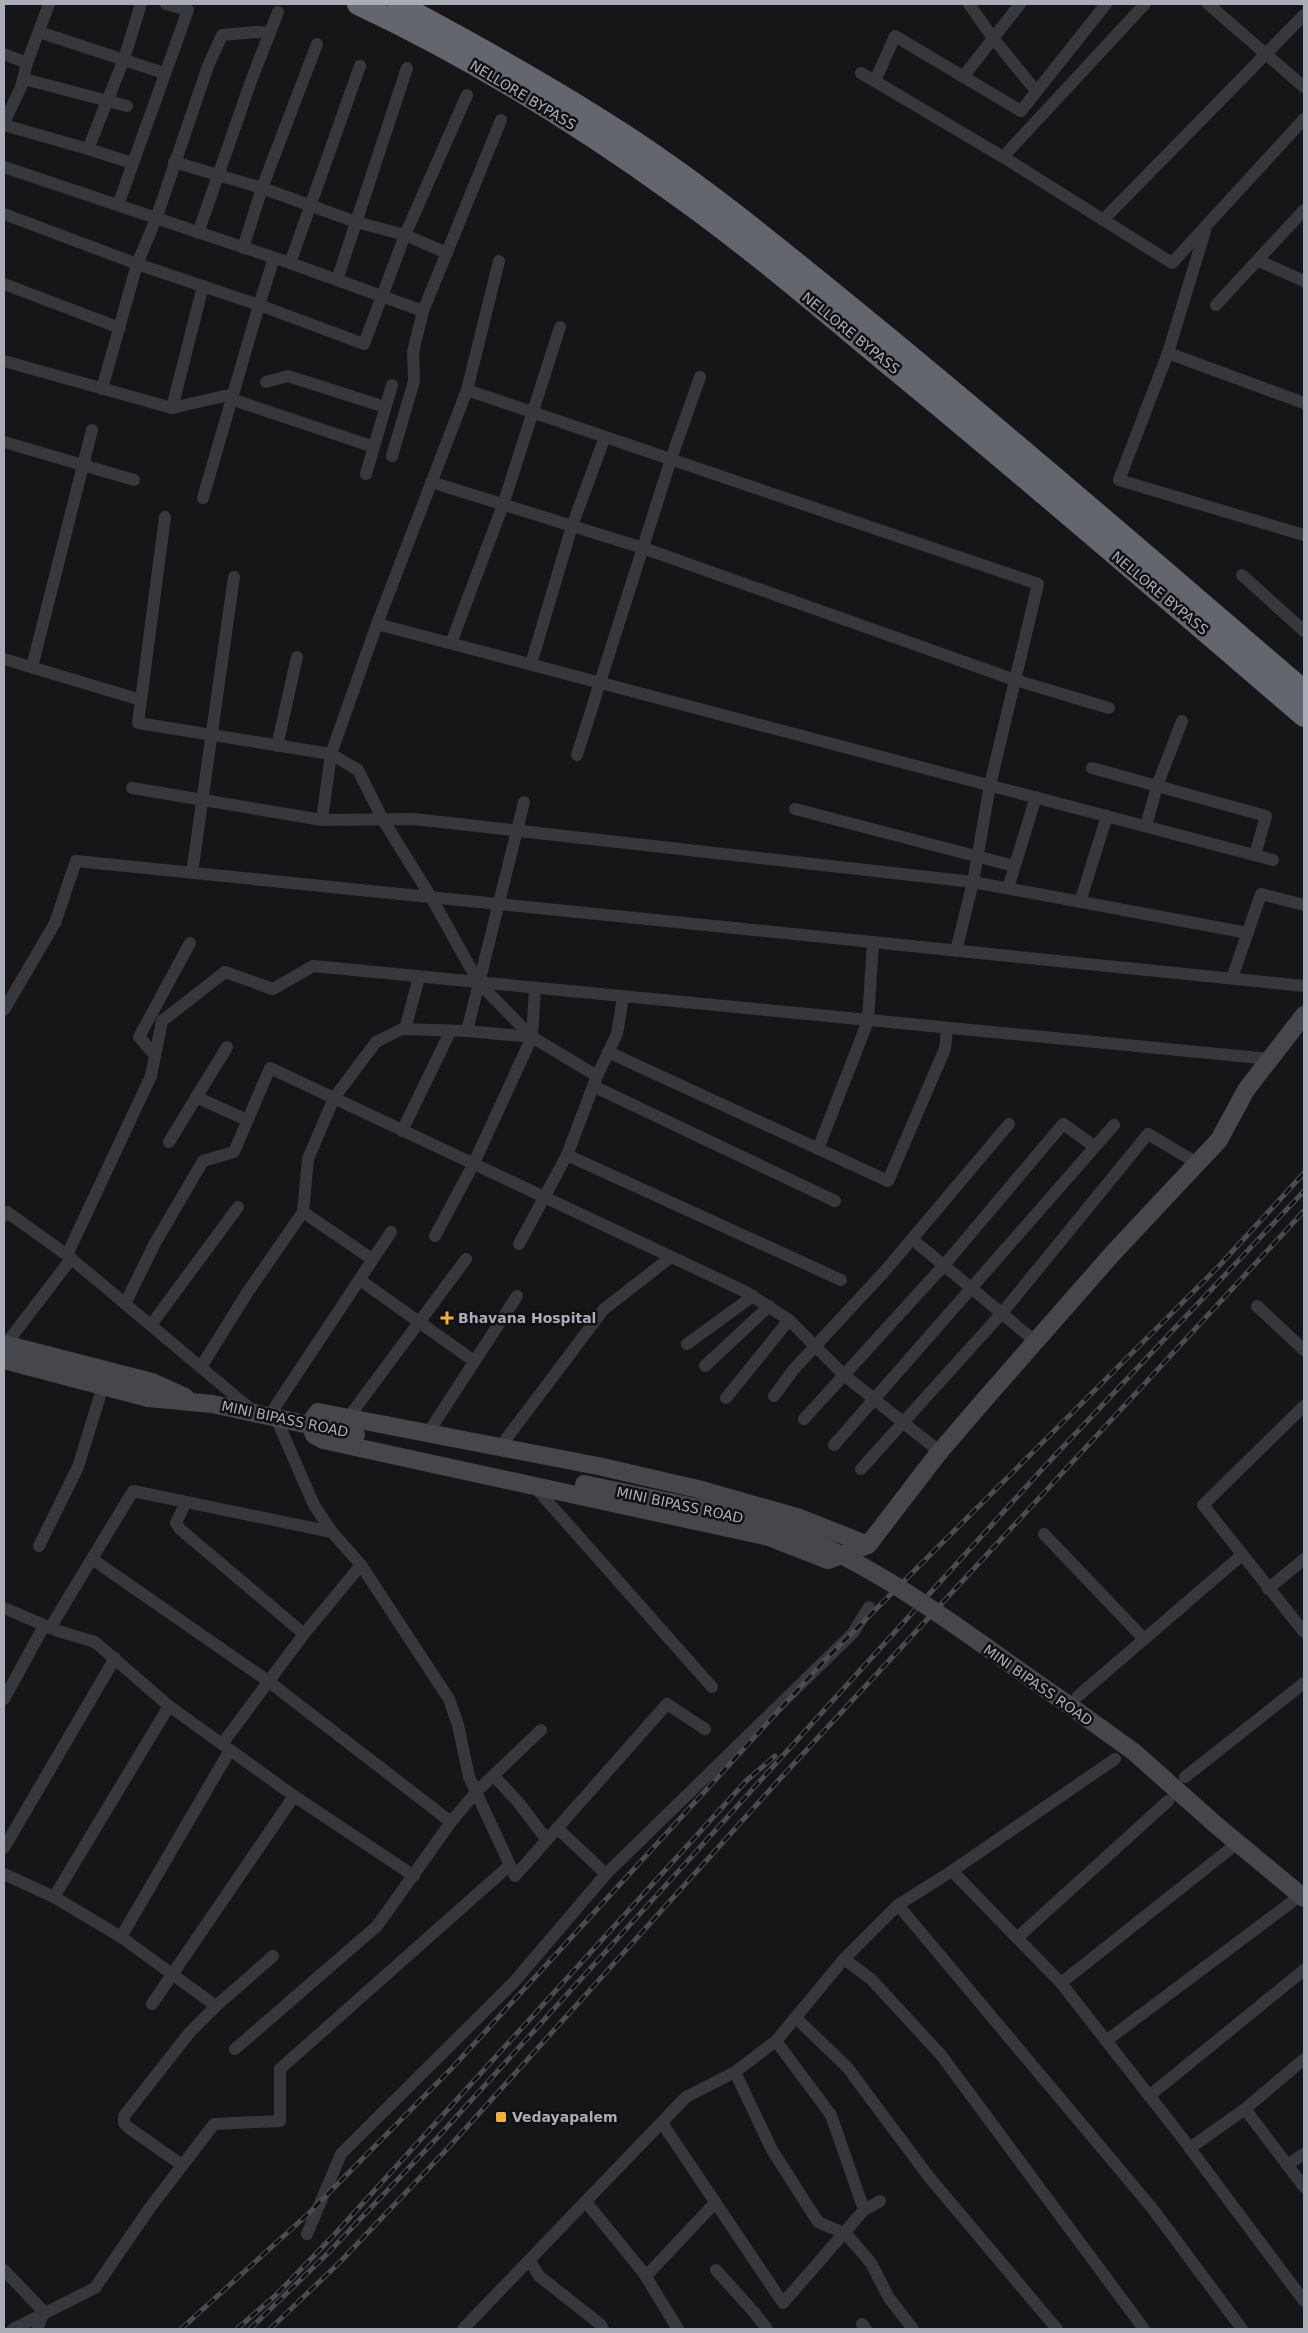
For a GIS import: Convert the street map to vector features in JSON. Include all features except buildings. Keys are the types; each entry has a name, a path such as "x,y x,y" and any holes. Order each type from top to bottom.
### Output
{"highway":[{"name":"NELLORE BYPASS","path":"358,4 502,82 611,148 746,246 949,414 1304,716"},
{"name":"NELLORE BYPASS","path":"398,4 509,65 621,133 747,224 967,402 1304,691"}],"street":[{"path":"48,4 26,63 24,79 4,124 132,163"},
{"path":"88,149 124,58 141,4"},
{"path":"118,205 188,10 166,4"},
{"path":"970,4 993,38 1036,91"},
{"path":"963,77 1020,4"},
{"path":"875,81 895,36 1020,111 1106,4"},
{"path":"1003,158 1145,4"},
{"path":"1208,4 1304,86"},
{"path":"198,233 278,12"},
{"path":"1103,220 1304,16"},
{"path":"39,32 124,58 164,73"},
{"path":"102,388 137,264 156,219 208,66 222,35 256,32 270,33"},
{"path":"243,248 262,188 317,44"},
{"path":"4,54 26,63"},
{"path":"290,263 360,66"},
{"path":"337,280 407,68"},
{"path":"861,73 1172,263 1304,119"},
{"path":"24,79 127,106"},
{"path":"4,214 137,264 259,305 364,344 405,235 467,95"},
{"path":"392,456 414,381 413,352 423,311 501,120"},
{"path":"174,162 262,188 356,222 405,235 448,253"},
{"path":"4,167 290,263 423,311"},
{"path":"1216,305 1259,261 1304,210"},
{"path":"1207,226 1168,353 1119,480 1304,535"},
{"path":"203,498 274,258"},
{"path":"322,820 331,754 377,624 467,390 499,261"},
{"path":"1259,261 1304,281"},
{"path":"4,284 120,328"},
{"path":"172,408 203,286"},
{"path":"451,643 503,505 560,327"},
{"path":"1168,353 1304,403"},
{"path":"4,361 172,408 232,396 374,447"},
{"path":"266,382 288,376 386,407"},
{"path":"577,755 671,459 700,377"},
{"path":"366,474 392,385"},
{"path":"467,390 1038,584 990,785 973,882 956,951"},
{"path":"32,667 92,430"},
{"path":"531,664 572,526 605,437"},
{"path":"4,442 134,480"},
{"path":"431,482 643,548 1015,680 1109,708"},
{"path":"164,517 138,723 331,754 358,770 383,820 431,897 479,983 532,1038 595,1081 835,1201"},
{"path":"1242,575 1304,631"},
{"path":"192,873 234,577"},
{"path":"377,624 1273,860"},
{"path":"278,746 297,657"},
{"path":"4,658 141,700"},
{"path":"1146,826 1157,786 1182,721"},
{"path":"1092,768 1266,816 1255,855"},
{"path":"132,788 322,820 414,819 973,882 1248,933"},
{"path":"1008,888 1036,797"},
{"path":"467,1031 524,802"},
{"path":"795,809 1014,866"},
{"path":"1080,902 1107,816"},
{"path":"4,1010 55,923 76,861 1304,986"},
{"path":"1232,978 1261,894 1304,905"},
{"path":"818,1150 868,1020 873,942"},
{"path":"155,1055 139,1037 190,943"},
{"path":"192,1401 152,1382 5,1349 69,1257 151,1076 162,1021 225,972 273,990 313,966 1270,1059"},
{"path":"405,1029 419,977"},
{"path":"435,1236 473,1165 532,1038 535,988"},
{"path":"519,1244 567,1155 595,1081 617,1034 623,997"},
{"path":"868,1545 800,1518 698,1489 598,1466 318,1412 310,1424 314,1435 324,1440 769,1537 828,1560 868,1545 940,1452 1036,1341 1114,1252 1219,1140 1246,1090 1304,1015"},
{"path":"608,1052 888,1182 945,1049 947,1028"},
{"path":"201,1367 247,1293 303,1212 308,1160 334,1098 376,1042 405,1029 450,1032 467,1031 532,1038"},
{"path":"402,1131 450,1032"},
{"path":"169,1142 227,1047"},
{"path":"125,1304 155,1243 203,1160 234,1152 270,1068 752,1296 789,1320 844,1375 876,1398 940,1452"},
{"path":"196,1097 247,1120"},
{"path":"774,1396 794,1369 912,1239 1010,1124"},
{"path":"804,1419 944,1265 1063,1124 1094,1146"},
{"path":"834,1445 1114,1125"},
{"path":"861,1469 1002,1313 1148,1134 1197,1163"},
{"path":"567,1155 841,1280"},
{"path":"151,1325 238,1207"},
{"path":"303,1212 372,1259"},
{"path":"5,1213 69,1257 201,1367 267,1416 314,1506 332,1532 361,1565 449,1698 458,1724 469,1777 515,1876 668,1704 705,1730"},
{"path":"267,1416 391,1232"},
{"path":"912,1239 1036,1341"},
{"path":"500,1447 604,1309 671,1257"},
{"path":"348,1418 466,1259"},
{"path":"360,1280 474,1361"},
{"path":"428,1433 518,1296"},
{"path":"687,1344 752,1296"},
{"path":"705,1366 768,1306"},
{"path":"1257,1306 1304,1350"},
{"path":"726,1398 789,1320"},
{"name":"MINI BIPASS ROAD","path":"5,1349 103,1386 148,1398 192,1401 310,1424 728,1514 804,1538 869,1570 1066,1703 1134,1752 1303,1900"},
{"path":"39,1546 78,1467 103,1386"},
{"path":"1304,1406 1203,1505 1304,1632"},
{"path":"534,1486 712,1687"},
{"path":"4,1699 133,1491 332,1532"},
{"path":"186,1502 176,1523 180,1529 304,1634"},
{"path":"1044,1534 1144,1639"},
{"path":"1078,1696 1242,1556"},
{"path":"92,1558 268,1681 450,1822"},
{"path":"1268,1589 1304,1559"},
{"path":"121,1937 226,1747 268,1681 361,1565"},
{"path":"307,2234 341,2154 515,1981 606,1874 853,1633 869,1607"},
{"path":"4,1608 47,1627 95,1642 169,1706 294,1796 414,1876"},
{"path":"4,1848 115,1658"},
{"path":"1184,1777 1304,1684"},
{"path":"54,1897 169,1706"},
{"path":"235,2049 377,1926 414,1876 450,1822 476,1792 540,1730"},
{"path":"468,2327 686,2097 735,2072 776,2041 844,1959 898,1905 952,1871 1115,1759"},
{"path":"494,1776 518,1802 547,1840"},
{"path":"152,2004 294,1796"},
{"path":"1017,1938 1168,1801"},
{"path":"557,1828 606,1874"},
{"path":"1061,1983 1230,1849"},
{"path":"12,2329 44,2312 84,2296 95,2288 150,2208 214,2124 280,2121 280,2068 510,1865"},
{"path":"952,1871 1061,1983 1190,2148 1304,2301"},
{"path":"4,1874 54,1897 121,1937 216,2006"},
{"path":"1106,2041 1303,1900"},
{"path":"898,1905 1152,2208 1242,2329"},
{"path":"182,2165 129,2128 124,2123 124,2116 190,2032 216,2006 273,1956"},
{"path":"844,1959 871,1979 941,2055 1144,2329"},
{"path":"1150,2096 1304,1970"},
{"path":"796,2018 847,2067 929,2177 1057,2329"},
{"path":"776,2041 831,2115 864,2210"},
{"path":"1190,2148 1245,2108 1304,2059"},
{"path":"735,2072 772,2150 818,2222 846,2234 871,2263 889,2298 913,2329"},
{"path":"1245,2108 1304,2188"},
{"path":"662,2123 714,2204 783,2303 846,2234 864,2210 880,2201"},
{"path":"1287,2165 1304,2154"},
{"path":"586,2202 646,2276 678,2329"},
{"path":"646,2276 714,2204"},
{"path":"530,2261 539,2276 600,2324 603,2329"},
{"path":"4,2270 44,2312"},
{"path":"716,2270 754,2311 767,2329"},
{"path":"37,2329 44,2312"}],"railway":[{"path":"181,2329 308,2214 452,2068 824,1661 1220,1265 1304,1173"},
{"path":"250,2329 328,2253 438,2137 1045,1466 1304,1191"},
{"path":"270,2329 340,2262 448,2148 778,1781 1304,1211"},
{"path":"237,2329 276,2295 334,2235 746,1781 775,1756"}],"place":[{"name":"Bhavana Hospital","path":"447,1318"},
{"name":"Vedayapalem","path":"501,2117"}]}
